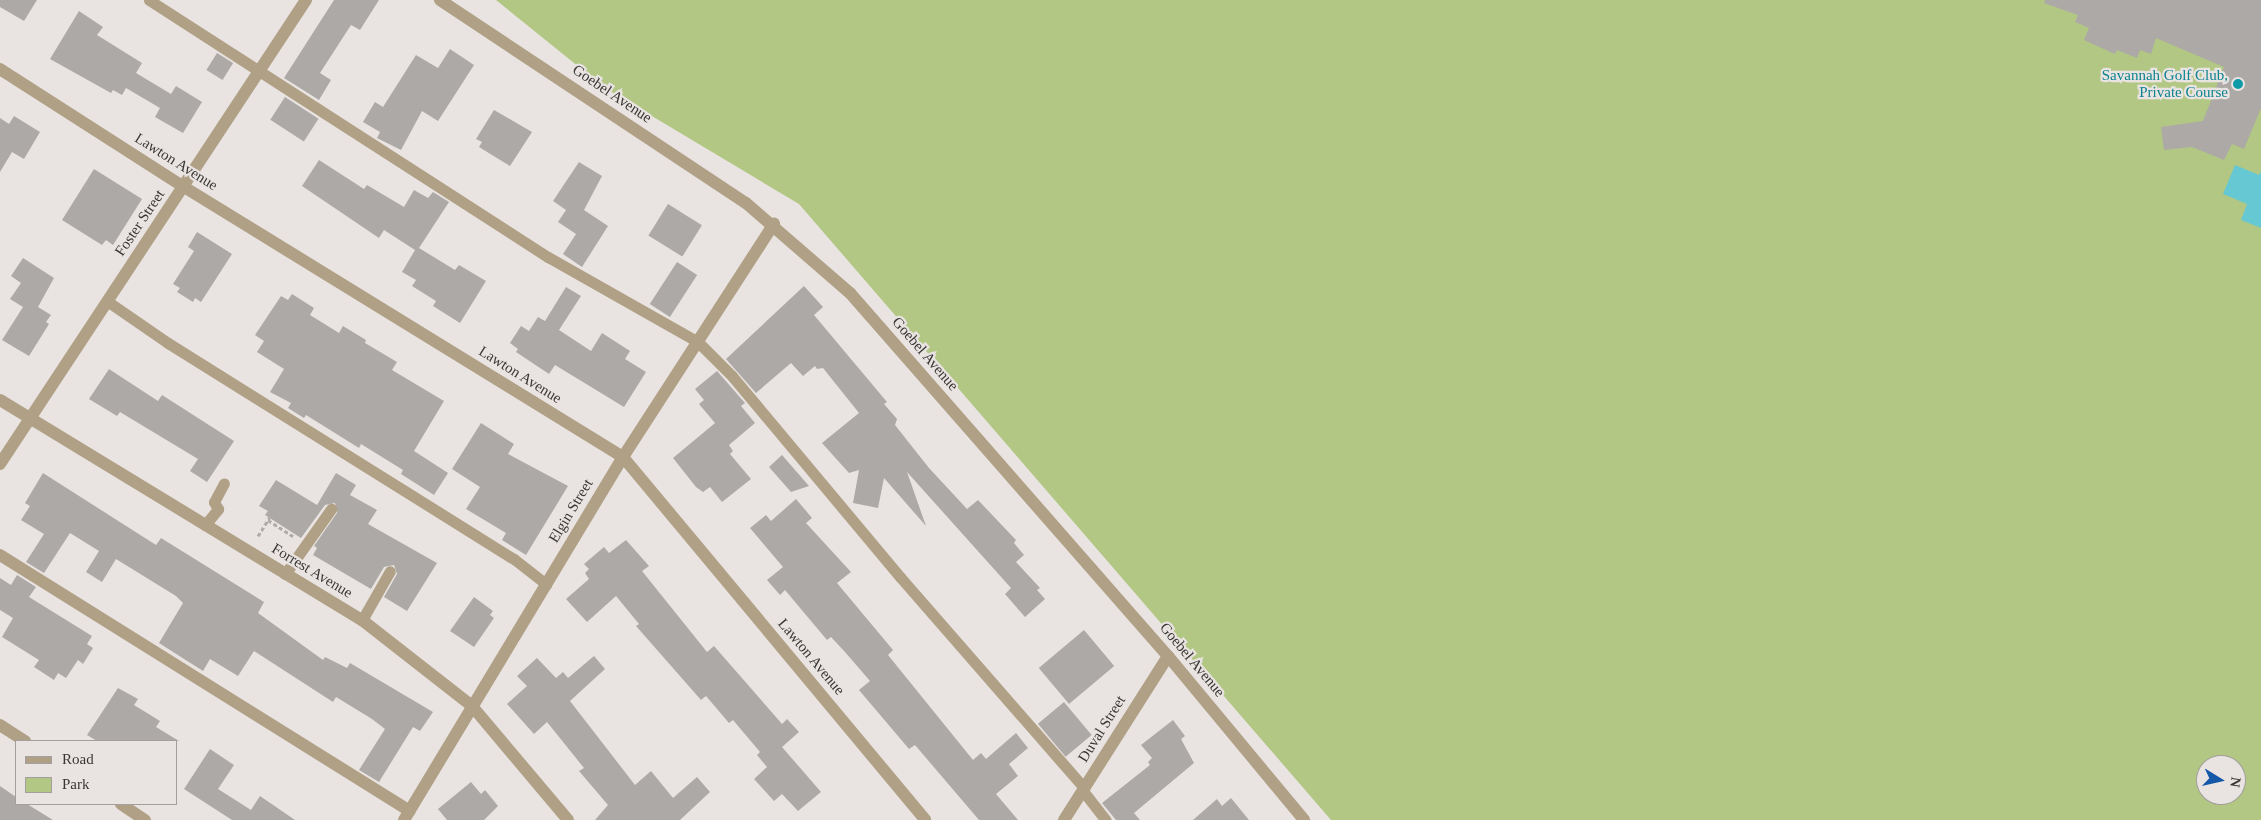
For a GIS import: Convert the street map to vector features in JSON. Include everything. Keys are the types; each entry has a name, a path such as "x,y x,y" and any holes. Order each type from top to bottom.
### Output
{"street":[{"name":"Foster Street","path":"0,464 28,418 184,187 306,0"},
{"name":"Goebel Avenue","path":"440,0 774,224 850,294 1168,656 1304,820"},
{"name":"Lawton Avenue","path":"0,69 184,187 624,457 925,820"},
{"name":"Elgin Street","path":"407,816 624,457 774,224"},
{"name":"Forrest Avenue","path":"0,400 362,620 472,706 568,820"},
{"path":"0,555 407,816"},
{"name":"Duval Street","path":"1064,820 1168,656"},
{"path":"0,725 23,740"},
{"path":"122,805 145,820"}],"lane":[{"path":"149,0 548,257 698,342 732,376 907,585 1083,789 1106,820"},
{"path":"107,301 168,344 514,559 546,584"},
{"path":"206,526 218,509 214,502 224,483"},
{"path":"285,574 331,509"},
{"path":"362,620 390,571"}],"path":[{"path":"268,520 294,536 302,532 310,538"}],"green space":[{"path":"496,0 2261,0 2261,820 1331,820 799,204 605,88"}],"water":[{"path":"2235,165 2259,175 2261,171 2261,228 2241,220 2247,204 2223,194"}],"building":[{"path":"0,0 37,0 24,21 0,7"},
{"path":"334,0 379,0 360,30 351,25 320,73 331,80 319,100 284,78"},
{"name":"Savannah Golf Club, Private Course","path":"2045,0 2261,0 2261,108 2244,149 2232,144 2224,160 2192,147 2164,150 2161,127 2203,121 2224,67 2156,38 2151,54 2140,50 2137,58 2117,50 2115,54 2084,40 2089,28 2075,22 2078,15 2044,3"},
{"path":"79,11 103,27 97,35 142,63 136,73 171,94 176,86 202,102 183,133 155,117 160,108 126,88 122,95 113,90 111,93 50,59"},
{"path":"450,49 474,65 438,121 422,111 401,150 377,138 380,132 363,122 375,102 383,107 416,55 438,68"},
{"path":"217,53 233,63 223,80 206,70"},
{"path":"285,97 319,119 304,141 270,120"},
{"path":"494,110 532,132 510,166 479,147 482,142 476,139"},
{"path":"14,116 40,132 24,159 12,152 0,172 0,118 9,124"},
{"path":"319,160 364,189 367,185 404,207 414,190 428,198 433,192 449,202 419,248 455,270 459,265 486,281 460,323 433,306 436,301 412,286 416,280 402,272 415,250 384,230 379,238 302,186"},
{"path":"579,162 602,176 584,210 608,226 582,267 563,254 576,234 558,222 566,210 553,201"},
{"path":"94,169 142,199 113,245 106,240 102,245 62,220"},
{"path":"668,204 702,225 682,257 648,235"},
{"path":"197,232 232,254 201,302 195,298 193,302 177,292 180,288 173,284 194,251 188,247"},
{"path":"23,258 54,278 38,307 51,315 46,322 49,324 29,356 2,340 23,307 10,299 21,283 11,276"},
{"path":"677,262 697,275 670,317 650,304"},
{"path":"804,286 823,307 814,315 887,402 884,404 897,419 895,425 929,468 967,509 978,500 1016,540 1014,543 1024,555 1016,562 1040,588 1037,590 1045,599 1025,617 1005,594 1011,588 907,472 926,526 884,478 878,508 853,503 859,470 849,473 822,443 859,413 823,368 817,369 815,366 803,376 791,363 756,393 726,359"},
{"path":"566,287 581,296 559,330 591,351 602,333 630,351 625,359 646,372 624,407 555,365 549,374 516,352 518,349 510,343 521,326 529,331 538,317 545,321"},
{"path":"292,294 314,308 310,315 339,333 343,326 366,340 365,343 397,362 392,370 444,401 414,451 448,473 434,495 401,474 403,470 361,444 359,448 306,415 304,418 288,408 291,403 270,392 284,369 257,352 264,341 255,335 281,296 288,300"},
{"path":"109,369 158,401 162,395 234,441 207,482 190,471 198,459 120,412 117,416 89,399"},
{"path":"717,371 745,403 741,406 755,423 729,445 733,451 730,454 751,479 722,502 710,487 703,492 696,487 673,458 715,423 699,404 704,400 695,389"},
{"path":"481,423 514,444 508,454 568,486 526,555 502,540 506,533 466,509 480,487 452,469"},
{"path":"782,455 809,486 791,492 769,467"},
{"path":"43,473 156,545 161,538 264,602 258,613 323,660 325,657 347,668 350,663 433,712 420,731 413,727 379,782 359,770 385,729 336,697 333,702 254,651 238,676 210,659 203,671 159,643 183,603 176,596 116,559 102,582 86,572 99,551 70,533 44,573 26,562 44,534 21,520 30,506 25,503"},
{"path":"336,473 356,485 350,495 377,510 368,524 437,563 407,611 384,597 397,574 394,565 384,567 371,589 313,555 317,548 314,546 337,513 335,503 325,505 301,538 265,515 268,511 259,506 276,480 317,505"},
{"path":"796,499 812,518 806,523 851,572 837,583 893,650 888,655 973,760 981,753 986,759 1016,733 1028,748 1009,764 1018,776 996,794 1018,820 979,820 915,745 909,749 859,690 870,681 845,652 831,637 827,640 785,590 780,595 767,580 783,567 750,528 766,515 771,521"},
{"path":"626,540 649,566 642,571 707,652 714,646 782,724 787,719 799,732 782,747 821,792 798,811 782,794 774,801 754,779 767,767 757,755 760,752 733,720 729,723 706,696 701,700 636,626 639,624 616,596 587,622 566,599 589,579 585,573 589,569 584,564 604,547 609,553"},
{"path":"17,575 36,587 29,597 92,636 87,644 93,648 83,664 78,660 66,678 58,673 54,680 34,667 39,660 2,637 13,618 0,610 0,578 11,585"},
{"path":"474,597 493,611 490,615 494,618 474,647 450,631"},
{"path":"1084,630 1114,666 1069,704 1039,668"},
{"path":"594,656 605,669 570,701 635,785 651,771 673,798 697,777 710,792 680,820 595,820 608,805 579,771 584,768 547,722 534,734 507,704 527,686 517,676 537,658 556,678 563,672 568,678"},
{"path":"118,688 138,699 134,705 160,721 156,727 177,740 95,740 87,735"},
{"path":"1064,702 1092,735 1066,757 1038,724"},
{"path":"1173,720 1185,736 1181,739 1194,763 1134,813 1140,820 1116,820 1102,803 1150,765 1148,762 1152,758 1141,745"},
{"path":"210,749 234,765 218,789 251,810 260,796 295,820 232,820 184,789"},
{"path":"471,782 481,794 485,790 498,806 484,820 447,820 438,809"},
{"path":"0,786 15,796 15,805 29,805 53,820 0,820"},
{"path":"1231,798 1249,820 1193,820 1217,799 1222,806"}],"place":[{"name":"Savannah Golf Club, Private Course","path":"2238,84"}]}
